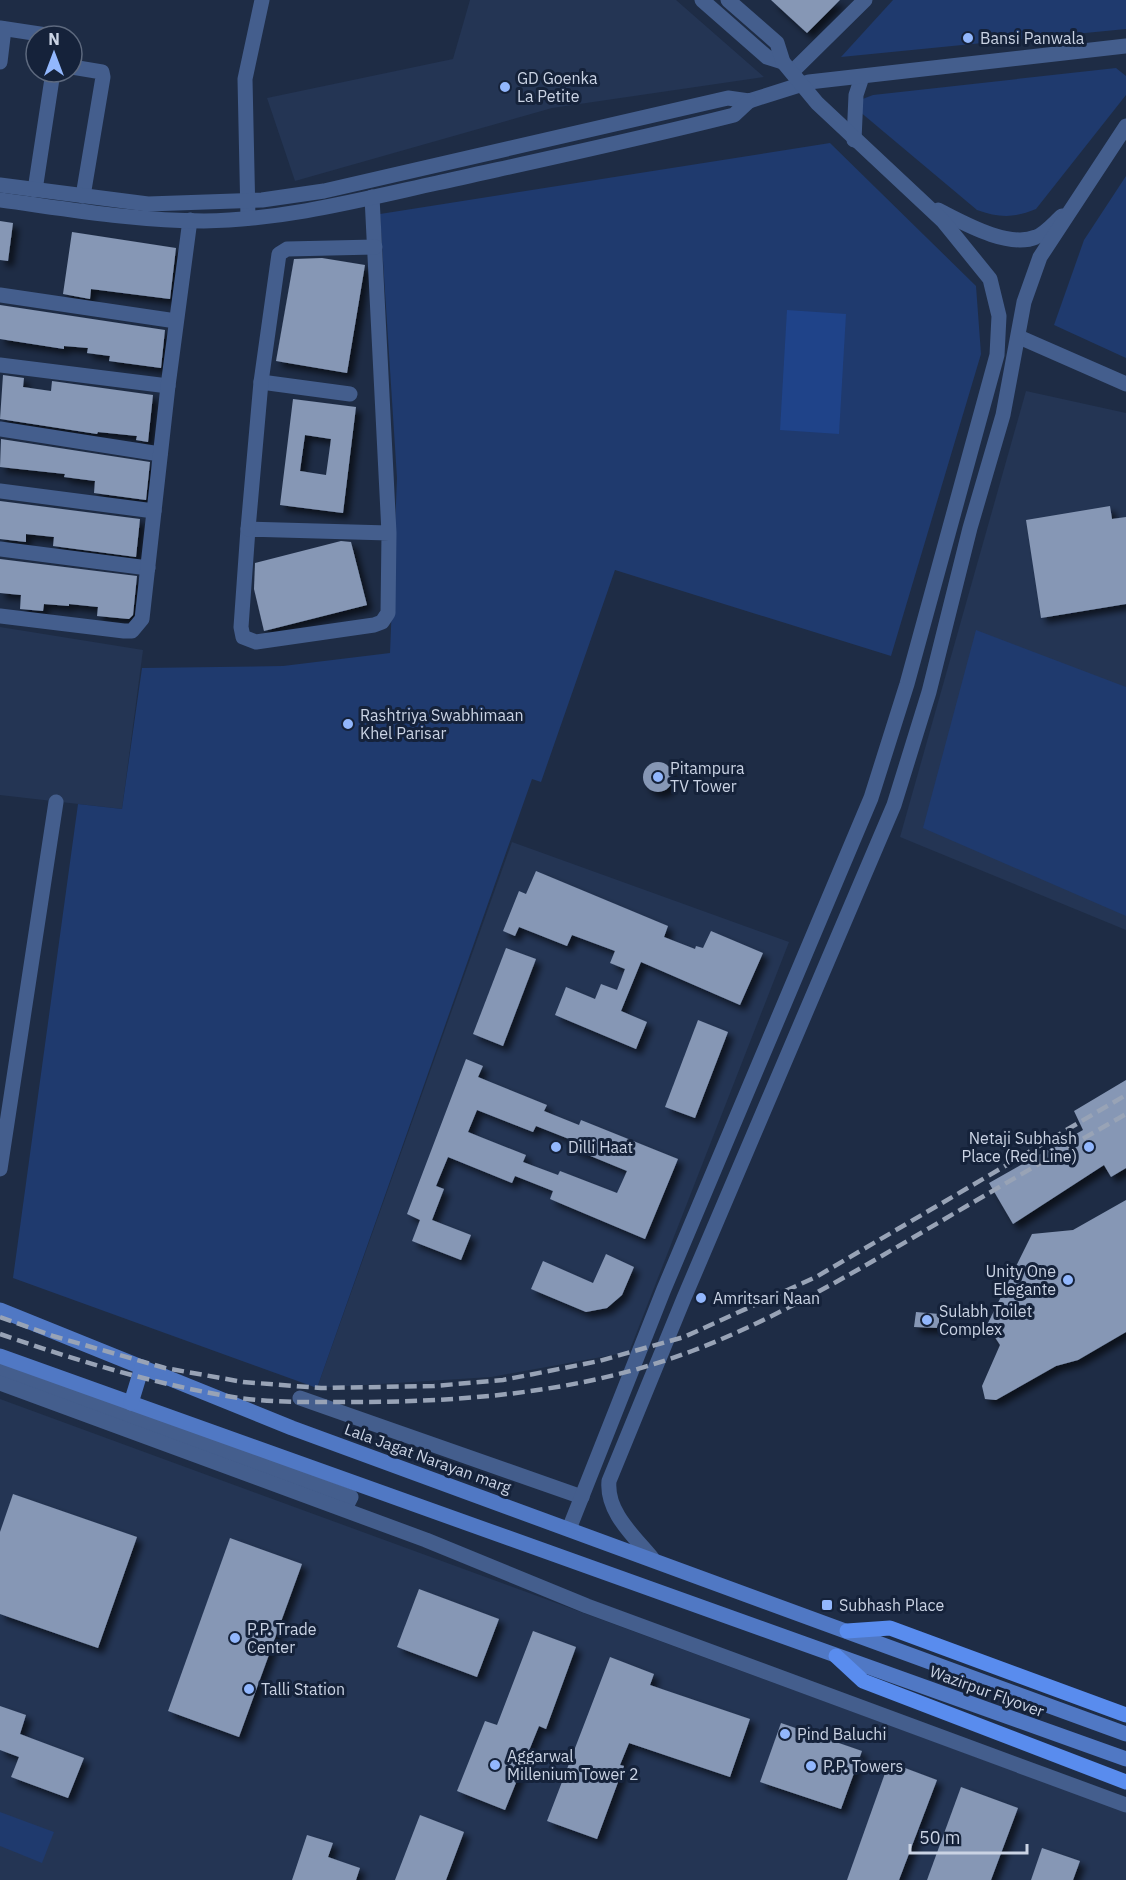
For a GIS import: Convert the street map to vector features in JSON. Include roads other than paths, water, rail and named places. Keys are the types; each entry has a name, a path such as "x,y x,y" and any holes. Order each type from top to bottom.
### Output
{"main road":[{"name":"Lala Jagat Narayan marg","path":"0,1310 292,1428 847,1631"},
{"path":"0,1356 836,1656 863,1682 1126,1782"},
{"path":"131,1403 142,1367"},
{"path":"847,1631 890,1628 1126,1714"},
{"name":"Wazirpur Flyover","path":"847,1631 1126,1734"},
{"name":"Wazirpur Flyover","path":"836,1656 1126,1760"}],"street":[{"path":"248,218 245,79 262,0"},
{"path":"702,0 767,57 787,67"},
{"path":"569,1529 664,1289 871,798 906,684 997,355 999,316 990,279 943,221 854,140 803,85 787,67 777,43 728,0"},
{"path":"787,67 865,0"},
{"path":"0,62 2,28 24,31"},
{"path":"1106,46 1126,56"},
{"path":"0,185 148,204 248,201 345,186 728,98 749,101 803,85 1106,46 1126,46"},
{"path":"83,196 103,77 102,72 84,68"},
{"path":"854,140 856,95 862,77"},
{"path":"35,190 51,84"},
{"path":"0,200 148,218 190,220 248,218 348,203 602,148 734,115 749,101"},
{"path":"652,1558 621,1521 608,1493 609,1481 693,1276 894,805 929,692 970,528 1004,415 1024,302 1040,257 1126,126"},
{"path":"345,186 348,203"},
{"path":"372,197 375,247 389,533 388,613 382,622 256,642 243,637 241,632 261,382 279,254 287,249 375,247"},
{"path":"922,202 982,232 1008,238 1036,237 1076,205"},
{"path":"0,616 132,631 142,619 168,386 190,220"},
{"path":"0,295 176,321"},
{"path":"1019,337 1126,384"},
{"path":"0,365 168,386"},
{"path":"261,382 350,394"},
{"path":"0,429 160,454"},
{"path":"0,491 154,511"},
{"path":"950,523 970,528"},
{"path":"248,529 389,533"},
{"path":"0,549 148,568"},
{"path":"0,1169 6,1090 56,802"},
{"path":"818,926 840,934"},
{"path":"0,1368 351,1497 345,1509"},
{"path":"0,1383 345,1509 587,1606 1126,1805"},
{"path":"300,1398 582,1497"}],"railway":[{"path":"0,1317 53,1336 165,1368 243,1382 321,1388 434,1386 503,1380 599,1361 684,1337 816,1277 1126,1095"},
{"path":"0,1334 88,1363 148,1379 208,1393 253,1400 324,1402 439,1400 525,1392 567,1385 651,1365 725,1338 757,1323 851,1274 1126,1114"}],"place":[{"name":"Bansi Panwala","path":"968,38"},
{"name":"GD Goenka La Petite","path":"505,87"},
{"name":"Rashtriya Swabhimaan Khel Parisar","path":"348,724"},
{"name":"Pitampura TV Tower","path":"658,777"},
{"name":"Dilli Haat","path":"556,1147"},
{"name":"Netaji Subhash Place (Red Line)","path":"1089,1147"},
{"name":"Unity One Elegante","path":"1068,1280"},
{"name":"Amritsari Naan","path":"701,1298"},
{"name":"Sulabh Toilet Complex","path":"927,1320"},
{"name":"Subhash Place","path":"827,1605"},
{"name":"P.P. Trade Center","path":"235,1638"},
{"name":"Talli Station","path":"249,1689"},
{"name":"Pind Baluchi","path":"785,1734"},
{"name":"Aggarwal Millenium Tower 2","path":"495,1765"},
{"name":"P.P. Towers","path":"811,1766"}]}
